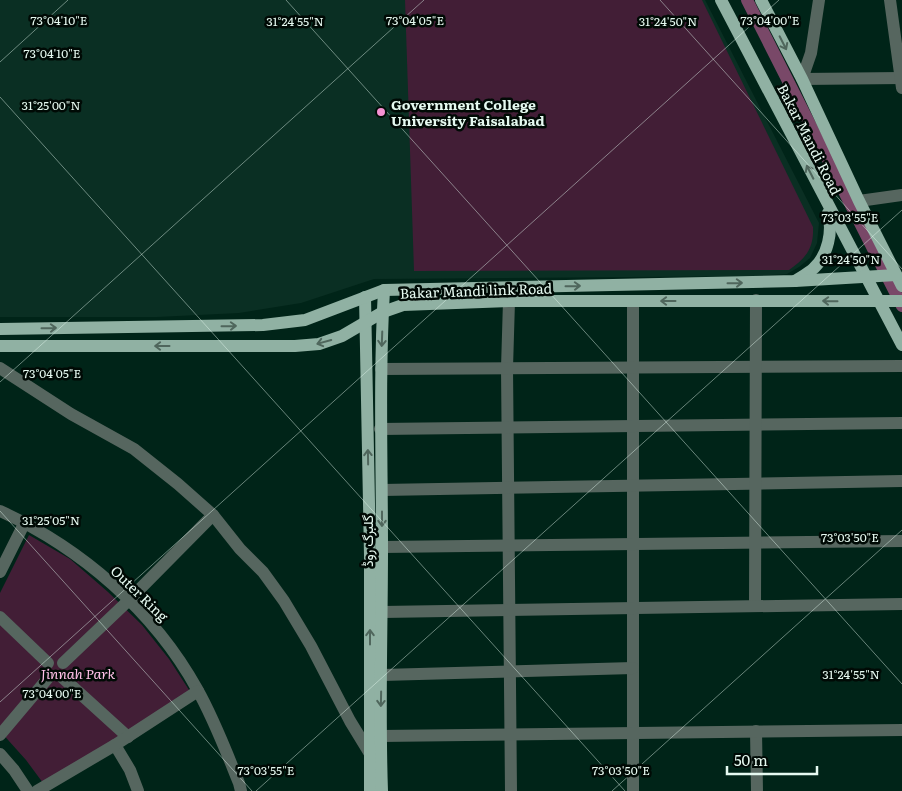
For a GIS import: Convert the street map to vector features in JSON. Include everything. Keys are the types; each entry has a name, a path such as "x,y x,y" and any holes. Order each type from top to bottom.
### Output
{"main road":[{"name":"Bakar Mandi Road","path":"721,0 902,345"},
{"name":"Bakar Mandi Road","path":"761,0 802,79 859,201 899,280"},
{"path":"795,281 815,267 828,246 831,222 824,198"},
{"name":"Bakar Mandi link Road","path":"0,329 279,324 320,316 384,290 795,281 866,277 899,280"},
{"name":"گلبرگ روڈ","path":"382,791 380,736 382,675 382,490 380,369 384,290"},
{"name":"گلبرگ روڈ","path":"365,297 370,556 370,791"},
{"name":"Bakar Mandi link Road","path":"0,346 294,346 319,344 342,336 383,312 403,305 509,301 902,301"}],"street":[{"path":"819,0 811,53 802,79 902,81 890,0"},
{"path":"859,201 902,195"},
{"path":"755,606 756,300"},
{"path":"509,301 507,368 511,791"},
{"path":"633,301 633,791"},
{"path":"380,369 902,366"},
{"path":"0,368 71,414 134,450 178,484 213,515 240,549 263,572 284,601 312,646 350,721 381,771"},
{"path":"380,429 902,423"},
{"path":"382,490 902,481"},
{"name":"Outer Ring","path":"0,511 25,522 71,551 129,600 158,630 198,690 241,791"},
{"path":"62,663 129,600 213,515"},
{"path":"0,572 25,522"},
{"path":"382,547 755,541 902,541"},
{"path":"382,612 902,604"},
{"path":"0,617 48,663"},
{"path":"48,678 45,669 48,663 57,660 62,663 65,669 63,678"},
{"path":"382,675 509,673 633,668"},
{"path":"48,678 54,680 63,678"},
{"path":"0,735 48,678"},
{"path":"63,678 128,737"},
{"path":"37,791 128,737 198,690"},
{"path":"380,736 902,730"},
{"path":"756,731 757,791"},
{"path":"115,745 130,770 138,791"},
{"path":"0,754 14,770 28,791"}],"shaded area":[{"name":"Government College University Faisalabad","path":"0,0 705,0 819,223 817,243 810,258 787,274 755,276 374,279 301,303 239,313 157,317 0,317"}],"green space":[{"path":"405,0 702,0 813,227 812,241 808,252 789,270 414,271"},
{"name":"Jinnah Park","path":"29,535 70,559 142,625 169,659 191,693 46,787 26,760 0,731 0,593"}],"waterway":[{"path":"747,0 902,306"}],"place":[{"name":"Government College University Faisalabad","path":"381,112"}]}
